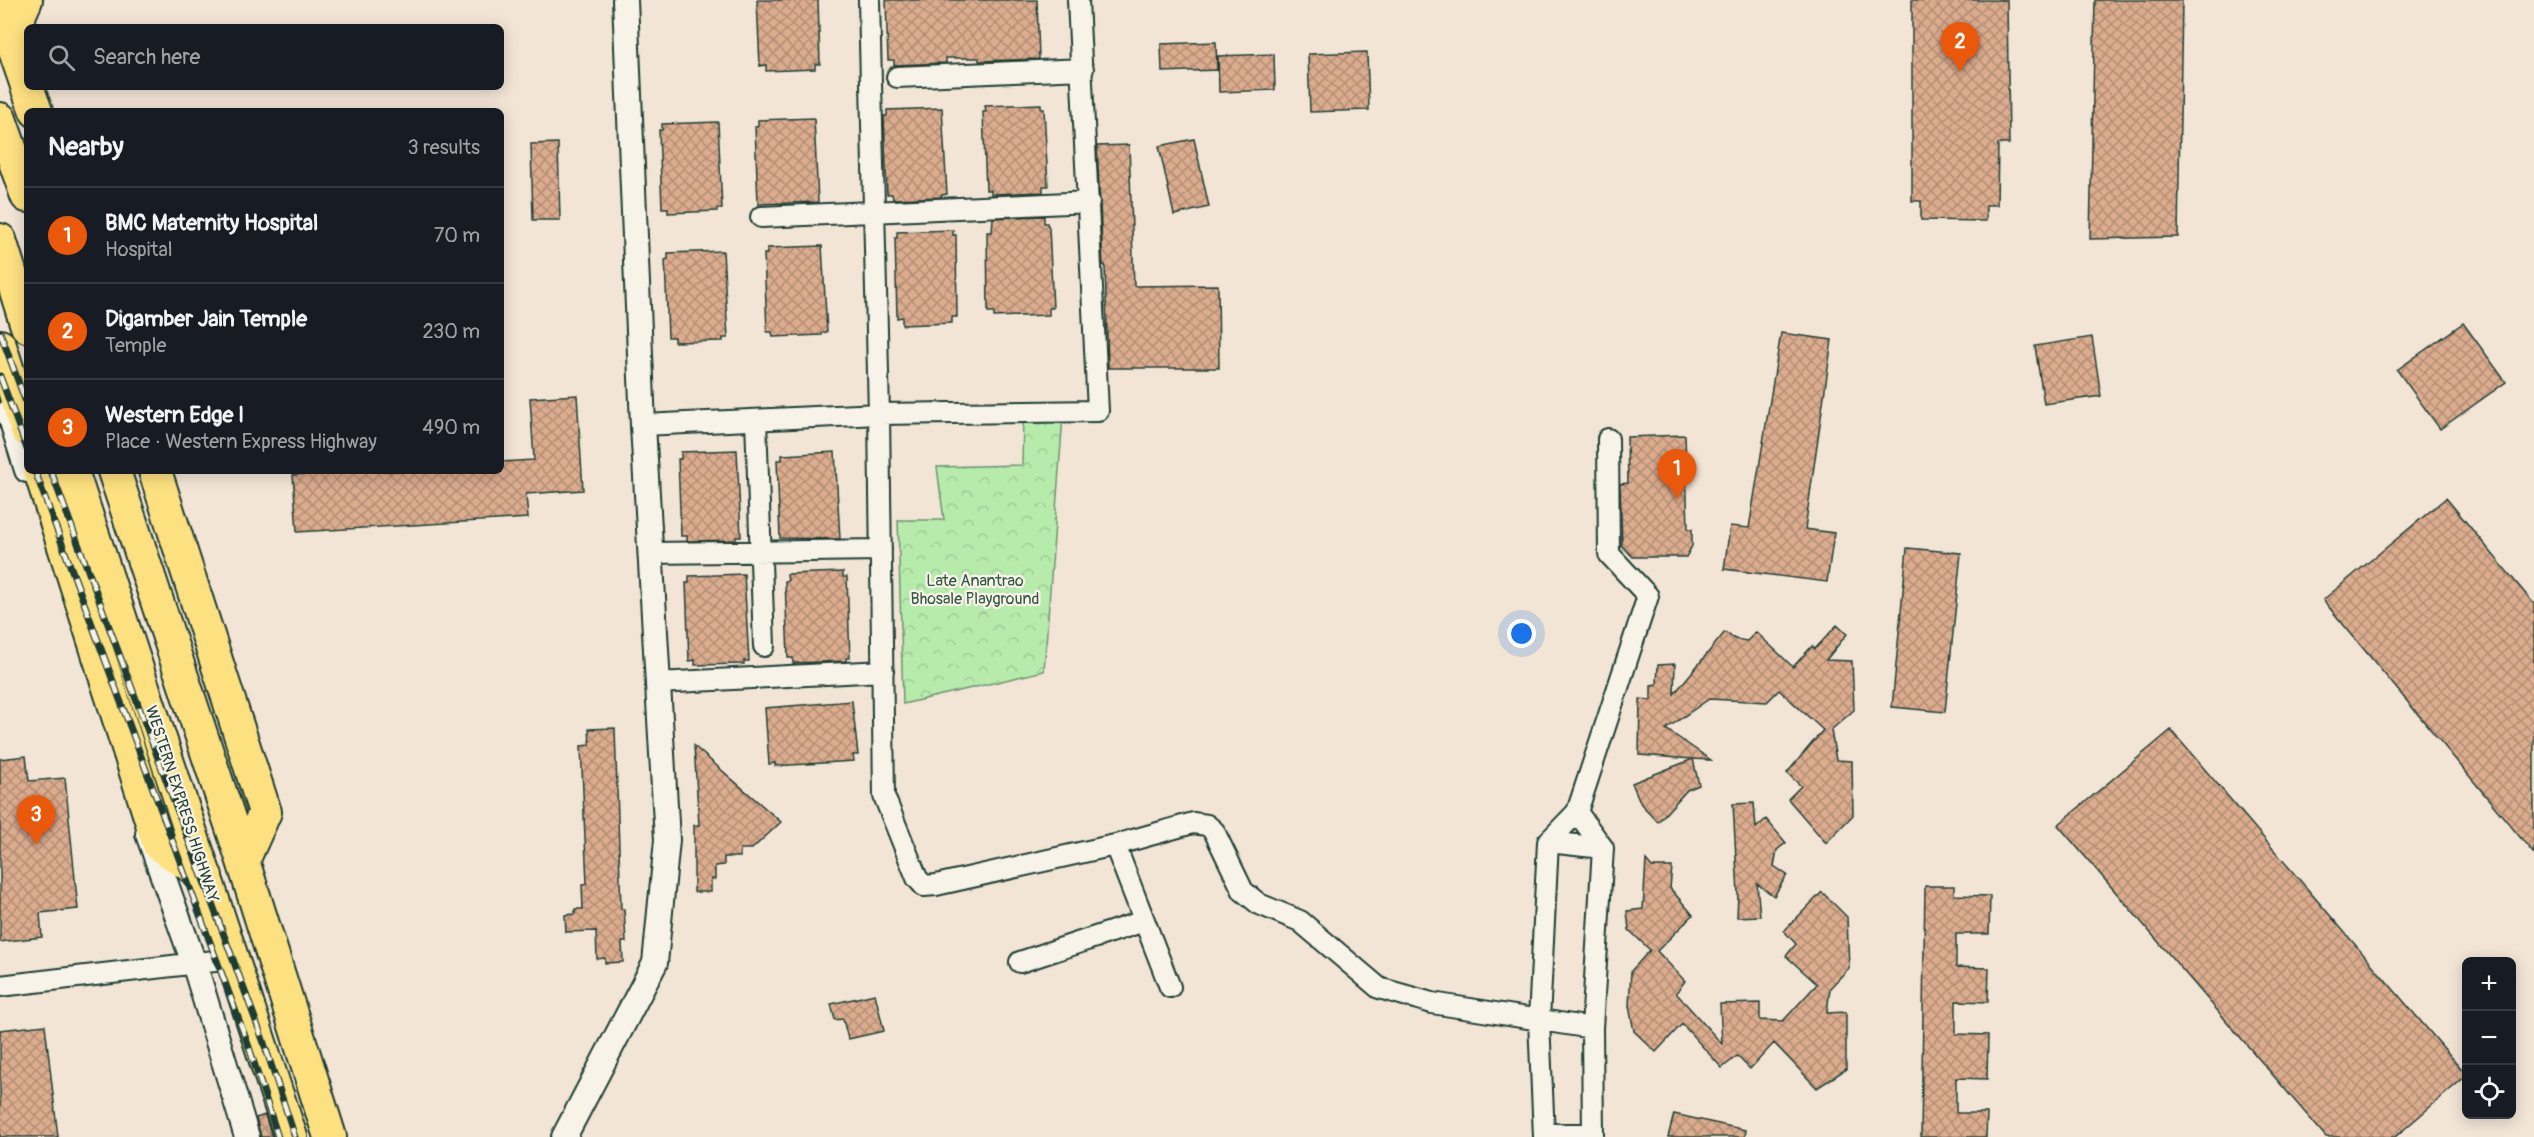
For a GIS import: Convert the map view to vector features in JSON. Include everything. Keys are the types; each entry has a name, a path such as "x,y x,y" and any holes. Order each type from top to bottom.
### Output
{"highway":[{"path":"24,77 5,22 26,0"},
{"path":"28,90 35,108"},
{"path":"0,118 24,187"},
{"path":"0,240 24,316"},
{"path":"0,346 24,421"},
{"path":"41,474 159,845 206,876"},
{"name":"WESTERN EXPRESS HIGHWAY","path":"73,474 291,1137"},
{"path":"115,474 243,861 330,1137"},
{"path":"156,474 265,812 243,861"}],"street":[{"path":"571,1134 655,963 666,840 643,424 625,0"},
{"path":"869,0 879,414 884,796 917,878 924,886 1115,845 1193,823 1207,825 1214,831 1243,891 1259,904 1300,921 1379,988 1432,1003 1592,1028"},
{"path":"643,424 879,414 1098,411 1078,0"},
{"path":"897,77 1083,69"},
{"path":"761,217 1089,202"},
{"path":"0,384 24,460"},
{"path":"756,420 764,646"},
{"path":"1577,812 1603,848 1592,1028 1592,1135 1544,1136 1539,1020 1548,842 1577,812 1648,596 1609,554 1608,439"},
{"path":"28,474 98,696 194,963 247,1137"},
{"path":"650,553 881,550"},
{"path":"658,683 883,671"},
{"path":"1548,842 1603,848"},
{"path":"1115,845 1170,987"},
{"path":"1020,962 1144,921"},
{"path":"0,986 232,959"}],"green space":[{"name":"Late Anantrao Bhosale Playground","path":"1063,416 1044,671 903,704 898,520 944,520 937,467 1022,465 1023,418"}],"building":[{"path":"757,0 818,0 820,64 815,64 815,69 766,71 766,65 760,66"},
{"path":"886,0 1037,0 1039,59 979,61 979,58 946,58 946,63 894,65 894,60 888,60"},
{"path":"1912,0 2007,0 2009,144 1998,144 1997,205 1986,205 1986,221 1921,220 1921,201 1912,201"},
{"path":"2095,0 2182,0 2178,237 2090,239"},
{"path":"1216,42 1217,70 1162,72 1161,44"},
{"path":"1367,52 1369,110 1310,112 1308,54"},
{"path":"1274,54 1275,90 1219,92 1218,56"},
{"path":"1041,104 1041,109 1044,109 1048,186 1043,186 1043,192 991,194 991,190 986,190 983,112 986,112 985,106"},
{"path":"942,108 947,194 941,195 942,197 893,199 892,194 887,194 884,116 887,116 887,110"},
{"path":"814,118 818,202 758,204 755,127 758,126 758,120"},
{"path":"718,122 722,209 668,213 668,208 662,208 659,130 662,130 662,124"},
{"path":"1194,139 1209,207 1174,215 1159,146"},
{"path":"558,143 560,220 533,220 531,144"},
{"path":"1129,145 1134,286 1218,285 1219,368 1108,368 1105,265 1103,265 1097,146"},
{"path":"1044,216 1044,223 1047,223 1049,228 1053,308 1049,308 1049,315 994,317 994,312 988,312 987,232 992,232 993,218"},
{"path":"953,230 953,235 956,235 957,317 952,317 952,323 902,325 902,317 897,318 895,238 897,238 897,232"},
{"path":"822,246 827,332 822,335 773,337 772,332 767,332 764,254 767,254 767,248"},
{"path":"723,251 728,338 723,338 723,341 674,342 674,337 668,337 665,260 668,259 668,253"},
{"path":"2463,323 2506,382 2440,429 2397,370"},
{"path":"1781,333 1832,340 1805,529 1834,533 1827,582 1724,569 1730,526 1749,528"},
{"path":"2092,337 2101,396 2044,404 2035,346"},
{"path":"577,395 583,490 526,494 528,518 297,532 293,475 504,474 504,462 534,460 530,398"},
{"path":"1685,435 1688,529 1692,529 1692,546 1686,557 1633,557 1622,546 1620,484 1628,483 1627,437"},
{"path":"737,450 741,537 736,537 736,540 687,541 687,536 681,536 678,459 681,459 681,452"},
{"path":"835,452 840,539 780,538 777,460 782,460 782,455"},
{"path":"2446,498 2534,604 2534,854 2323,600"},
{"path":"1907,548 1961,553 1945,712 1892,707"},
{"path":"843,572 843,577 847,577 850,658 846,658 846,661 793,663 793,658 788,658 785,581 788,581 787,574"},
{"path":"744,574 749,661 744,661 744,664 695,665 695,660 689,661 686,583 689,583 689,576"},
{"path":"1837,625 1847,634 1826,660 1852,661 1854,710 1831,730 1836,760 1852,761 1853,815 1826,843 1788,799 1801,786 1787,773 1823,730 1779,690 1767,702 1709,699 1666,729 1711,760 1639,755 1640,699 1651,700 1651,685 1657,684 1658,665 1675,664 1674,694 1725,632 1735,639 1747,641 1756,632 1793,667 1812,646 1815,649"},
{"path":"852,701 858,755 853,755 854,761 775,766 775,763 769,764 765,708"},
{"path":"615,728 621,909 624,909 626,942 622,942 623,962 605,963 605,958 597,959 596,931 566,932 565,915 575,914 575,909 583,909 582,885 587,884 581,746 590,745 589,729"},
{"path":"2171,730 2462,1069 2462,1079 2395,1137 2326,1137 2058,825"},
{"path":"694,746 781,822 752,849 740,849 740,857 724,857 724,865 715,866 715,879 711,879 711,892 694,892 694,825 699,825"},
{"path":"26,756 29,781 65,778 78,909 40,913 42,937 0,942 0,759"},
{"path":"1693,759 1699,785 1687,790 1658,822 1641,804 1632,783"},
{"path":"1754,803 1756,828 1766,819 1786,843 1777,850 1774,866 1787,875 1774,896 1757,884 1760,916 1737,917 1738,894 1733,804"},
{"path":"1646,860 1652,867 1672,867 1670,888 1693,915 1657,951 1685,981 1676,993 1722,1044 1720,1004 1760,1003 1760,1020 1783,1021 1817,984 1786,956 1796,944 1784,931 1822,892 1847,917 1849,968 1830,988 1827,1013 1846,1012 1846,1069 1817,1088 1774,1043 1750,1069 1737,1056 1722,1068 1682,1024 1656,1052 1634,1031 1629,1006 1631,971 1650,950 1629,930 1627,911 1643,909"},
{"path":"1925,886 1954,886 1954,895 1990,896 1989,934 1956,934 1956,967 1989,968 1988,1002 1956,1001 1956,1034 1988,1035 1987,1079 1956,1078 1956,1113 1987,1113 1986,1137 1921,1137"},
{"path":"875,994 884,1031 848,1039 843,1019 835,1020 831,1004"},
{"path":"45,1025 58,1137 0,1137 0,1030"},
{"path":"1674,1114 1746,1130 1745,1137 1668,1137"},
{"path":"265,1115 272,1137 261,1137 256,1118"}],"railway":[{"path":"0,332 24,397"},
{"path":"0,376 24,441"},
{"path":"36,474 249,1047 278,1137"},
{"path":"52,474 263,1040 295,1137"}],"place":[{"name":"Digamber Jain Temple","path":"1960,72"},
{"name":"BMC Maternity Hospital","path":"1677,499"},
{"name":"Western Edge I","path":"36,845"}]}
